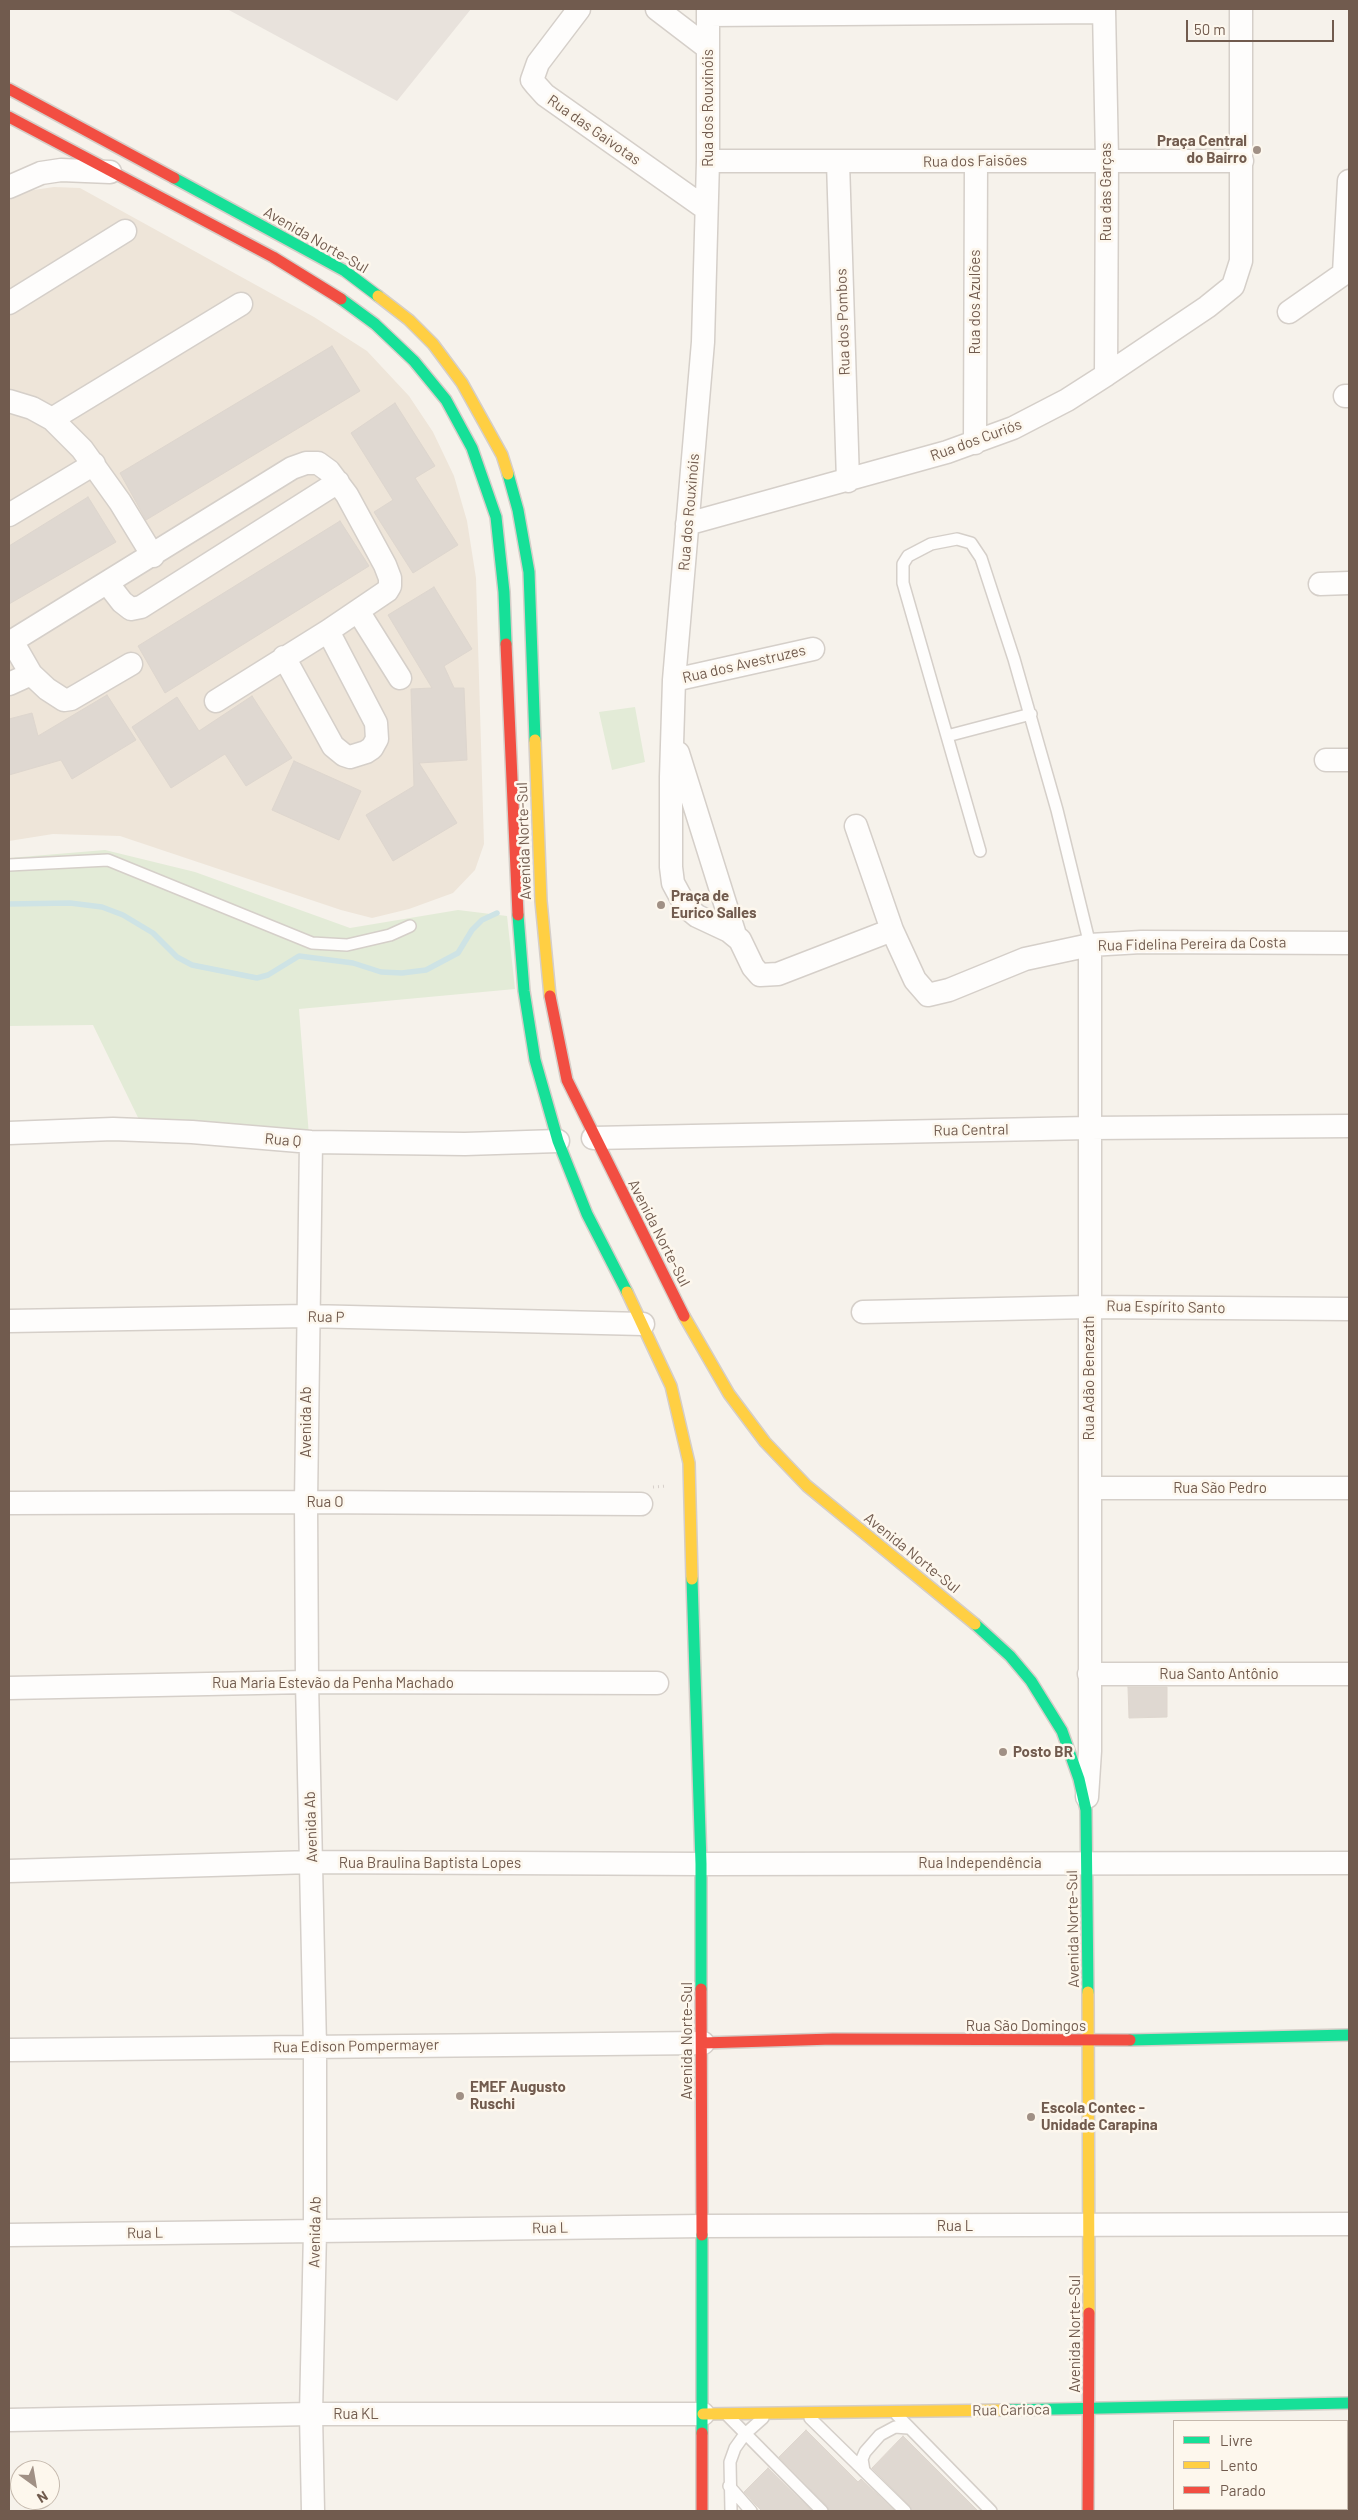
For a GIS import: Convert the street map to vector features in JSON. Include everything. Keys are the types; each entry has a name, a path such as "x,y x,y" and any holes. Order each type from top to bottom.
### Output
{"main road":[{"name":"Avenida Norte-Sul","path":"9,89 345,270 409,320 433,344 449,364 479,410 502,455 525,539 531,606 541,901 551,1012 567,1080 594,1138 696,1339 729,1394 764,1442 807,1486 984,1632 1010,1656 1031,1681 1062,1731 1072,1755 1086,1810 1090,2226 1088,2511"},
{"name":"Avenida Norte-Sul","path":"9,117 273,257 324,287 361,312 394,340 433,383 460,423 472,448 491,501 500,543 504,592 517,896 524,991 536,1060 558,1141 587,1214 660,1358 678,1411 689,1463 702,1864 702,2511"},
{"name":"Rua São Domingos","path":"703,2043 833,2039 1089,2041 1349,2035"},
{"name":"Rua Carioca","path":"703,2414 769,2415 1349,2403"}],"street":[{"name":"Rua das Gaivotas","path":"579,9 538,63 532,80 545,95 705,208"},
{"path":"657,9 708,48"},
{"path":"1241,9 1242,161"},
{"path":"708,12 1104,10"},
{"name":"Rua das Garças","path":"1104,10 1107,159 1106,375"},
{"name":"Rua dos Rouxinóis","path":"708,12 708,161 705,208 703,342 674,680 671,867 673,883 686,907 697,916 735,935"},
{"name":"Rua dos Faisões","path":"708,161 976,162 1107,159 1242,161"},
{"name":"Rua dos Curiós","path":"687,524 848,481 975,443 1036,417 1106,375 1207,307 1233,286 1241,261 1242,161"},
{"name":"Rua dos Pombos","path":"838,162 848,481"},
{"name":"Rua dos Azulões","path":"975,443 976,162"},
{"path":"9,187 41,173 83,170 113,172"},
{"path":"1290,312 1347,272 1349,180"},
{"path":"9,303 125,231"},
{"path":"52,419 241,304"},
{"path":"9,401 26,406 52,419 94,464 153,556"},
{"path":"131,664 71,699 64,700 47,689 31,674 10,642 108,584 300,464 318,463 338,482 385,565 390,582 387,591 328,631 216,701"},
{"path":"9,515 94,464"},
{"path":"108,584 130,609 141,607 338,482"},
{"path":"1320,584 1349,583"},
{"path":"358,611 400,678"},
{"path":"284,657 333,746 344,755 350,757 359,756 366,752 372,748 377,739 376,723 328,631"},
{"name":"Rua dos Avestruzes","path":"674,680 813,649"},
{"path":"9,684 31,674"},
{"path":"673,735 735,935 745,947 753,967 760,974 778,974 892,930"},
{"path":"1326,760 1349,760"},
{"name":"Rua Fidelina Pereira da Costa","path":"856,826 892,930 915,980 928,996 949,990 1026,959 1090,945 1141,942 1349,943"},
{"name":"Rua Adão Benezath","path":"1086,1810 1090,1751 1088,1674 1090,1488 1088,1307 1090,945"},
{"name":"Rua Central","path":"594,1138 1089,1128 1349,1126"},
{"name":"Rua Q","path":"9,1133 112,1129 192,1132 311,1142 465,1144 558,1141"},
{"name":"Avenida Ab","path":"311,1142 307,1316 306,1502 307,1682 315,2047 315,2231 311,2414 314,2511"},
{"name":"Rua Espírito Santo","path":"863,1312 1088,1307 1349,1309"},
{"name":"Rua P","path":"9,1321 307,1316 643,1324"},
{"name":"Rua São Pedro","path":"1090,1488 1349,1488"},
{"name":"Rua O","path":"9,1503 641,1504"},
{"name":"Rua Santo Antônio","path":"1088,1674 1349,1674"},
{"name":"Rua Maria Estevão da Penha Machado","path":"9,1688 307,1682 657,1683"},
{"name":"Rua Braulina Baptista Lopes","path":"9,1871 312,1862 702,1864"},
{"name":"Rua Independência","path":"702,1864 1349,1863"},
{"name":"Rua Edison Pompermayer","path":"9,2050 703,2043"},
{"path":"1090,2226 1349,2224"},
{"name":"Rua L","path":"9,2235 703,2226 1090,2226"},
{"name":"Rua KL","path":"9,2420 311,2414 703,2414"}],"lane":[{"path":"980,851 903,582 903,564 908,556 931,544 963,539 976,549 981,558 1031,714 1090,945"},
{"path":"947,736 1031,714"},
{"path":"9,865 108,860 312,943 347,945 390,935 410,926"},
{"path":"893,2412 991,2511"},
{"path":"864,2471 862,2459 865,2452 886,2431 891,2422 893,2412"},
{"path":"806,2414 905,2511"},
{"path":"727,2415 822,2511"},
{"path":"731,2511 730,2462 735,2448 744,2434 769,2415"},
{"path":"886,2431 895,2427 908,2428"},
{"path":"729,2486 751,2511"}],"path":[{"path":"641,1504 641,1488 690,1484"}],"shaded area":[{"path":"227,9 471,9 397,101"},
{"path":"54,187 80,188 314,317 367,351 409,396 433,432 454,476 467,521 476,578 484,844 475,870 453,893 409,909 372,918 341,910 120,836 53,834 9,841 9,200 27,191"}],"green space":[{"path":"635,707 645,762 612,770 599,712"},
{"path":"105,850 195,872 350,928 458,910 507,916 515,989 299,1009 309,1136 147,1136 93,1025 9,1026 9,858"}],"building":[{"path":"332,346 360,391 146,520 120,473"},
{"path":"395,403 435,466 415,478 458,545 413,573 374,512 393,500 351,433"},
{"path":"88,497 116,542 9,604 9,546"},
{"path":"340,521 369,566 165,693 138,646"},
{"path":"434,587 472,649 444,666 454,688 464,688 467,760 419,763 457,823 393,861 366,815 414,786 411,689 432,688 388,615"},
{"path":"107,695 136,740 72,779 61,760 9,775 9,719 32,713 38,736"},
{"path":"252,696 292,758 246,786 225,754 171,788 132,727 177,697 199,731"},
{"path":"294,761 361,791 339,840 272,810"},
{"path":"1128,1687 1167,1687 1167,1717 1129,1718"},
{"path":"806,2430 858,2482 861,2479 895,2511 829,2511 827,2506 779,2457"},
{"path":"903,2436 978,2511 912,2511 910,2506 872,2468"},
{"path":"768,2468 812,2511 762,2511 744,2492"}],"waterway":[{"path":"9,904 70,903 102,907 123,915 153,933 177,957 192,965 257,978 268,975 299,956 353,963 381,972 402,973 426,970 458,953 472,930 482,920 497,913"}],"traffic: fast":[{"path":"174,178 345,271 378,296"},
{"path":"341,299 375,324 414,361 446,400 472,448 496,517 504,592 506,644"},
{"path":"508,474 518,510 529,572 535,740"},
{"path":"518,915 524,991 535,1060 558,1141 587,1214 627,1292"},
{"path":"692,1579 701,1864 701,1989"},
{"path":"975,1624 1010,1656 1031,1681 1062,1731 1079,1779 1086,1810 1088,1992"},
{"path":"1130,2040 1349,2035"},
{"path":"702,2235 702,2433"},
{"path":"1006,2410 1349,2403"}],"traffic: slow":[{"path":"378,296 409,320 433,344 462,383 502,455 508,474"},
{"path":"535,740 541,901 550,996"},
{"path":"627,1292 671,1386 689,1463 692,1579"},
{"path":"684,1316 729,1394 765,1442 807,1486 975,1624"},
{"path":"1088,1992 1089,2313"},
{"path":"703,2414 1006,2410"}],"traffic: jam":[{"path":"9,89 174,178"},
{"path":"9,117 273,257 341,299"},
{"path":"506,644 518,915"},
{"path":"550,996 567,1080 684,1316"},
{"path":"701,1989 702,2235"},
{"path":"703,2043 833,2039 1130,2040"},
{"path":"1088,2511 1089,2313"},
{"path":"702,2433 702,2511"}],"place":[{"name":"Praça Central do Bairro","path":"1257,150"},
{"name":"Praça de Eurico Salles","path":"661,905"},
{"name":"Posto BR","path":"1003,1752"},
{"name":"EMEF Augusto Ruschi","path":"460,2096"},
{"name":"Escola Contec - Unidade Carapina","path":"1031,2117"}]}
